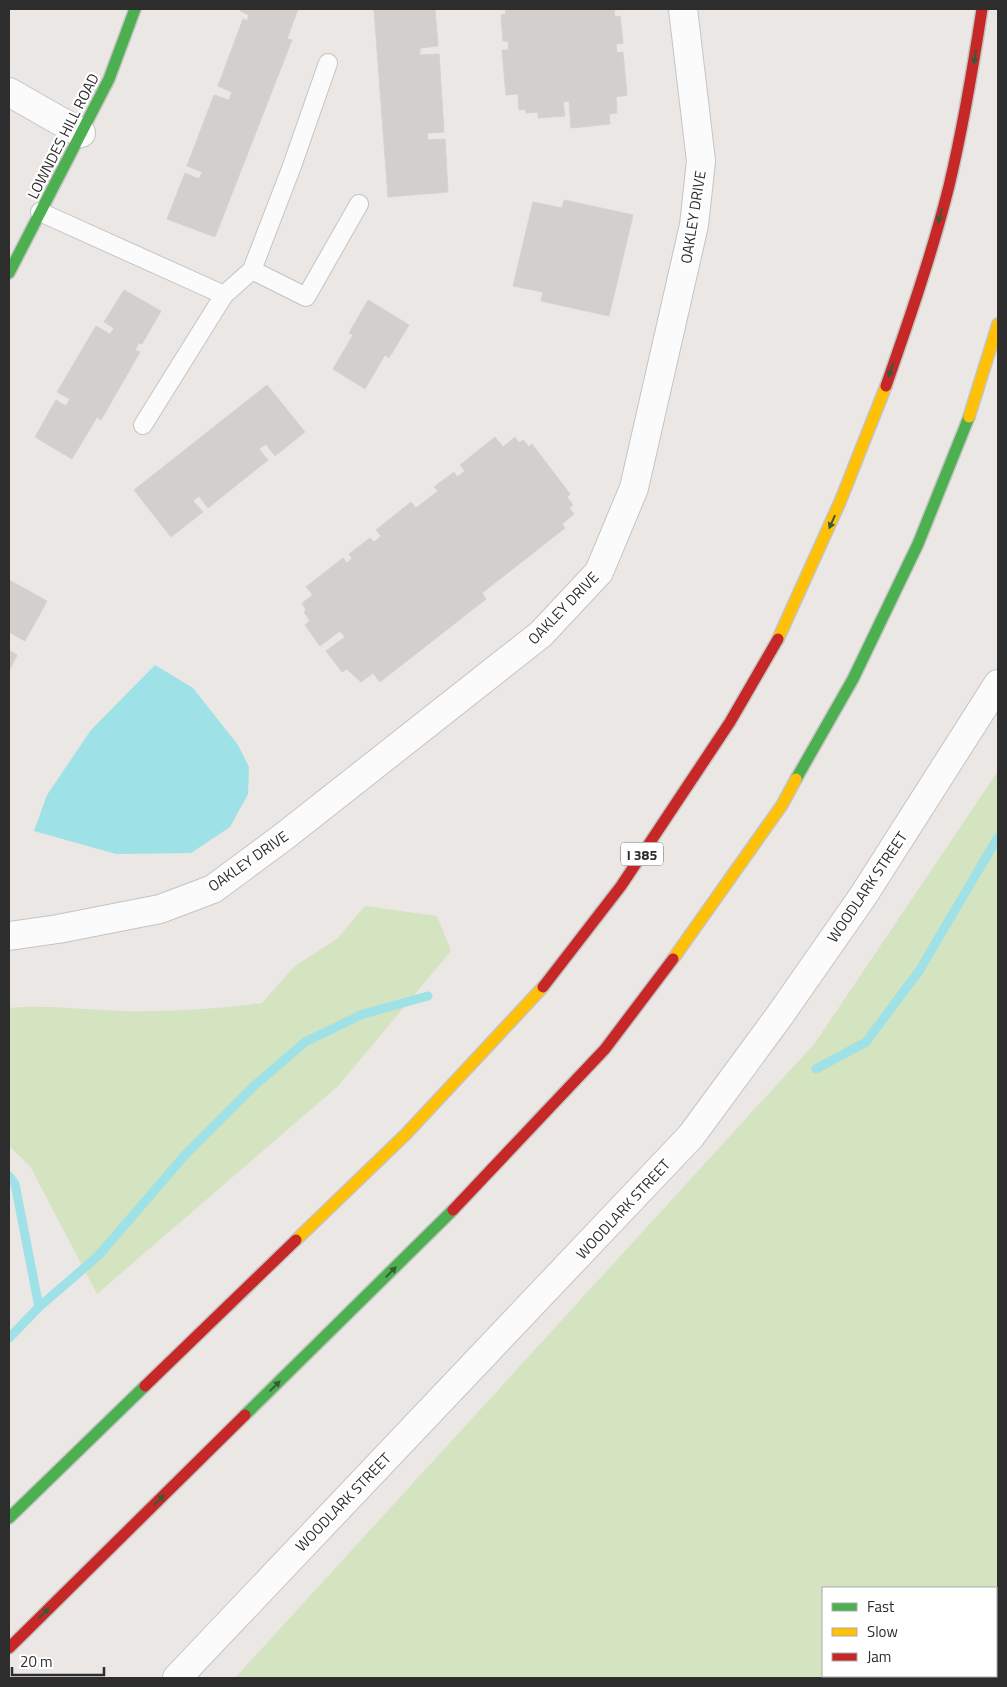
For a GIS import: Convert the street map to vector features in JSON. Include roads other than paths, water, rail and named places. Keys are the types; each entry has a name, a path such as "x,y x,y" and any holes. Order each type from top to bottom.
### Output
{"main road":[{"name":"LOWNDES HILL ROAD","path":"9,274 109,79 135,9"},
{"name":"I 385","path":"9,1518 406,1134 492,1044 558,970 621,886 730,722 785,627 836,511 879,405 915,303 948,186 972,77 982,9"},
{"path":"9,1648 450,1214 605,1049 695,931 782,805 853,679 918,544 966,427 998,324"}],"street":[{"name":"OAKLEY DRIVE","path":"9,936 160,910 213,889 297,826 541,634 599,572 634,488 694,225 701,161 683,9"},
{"path":"9,92 81,133"},
{"name":"WOODLARK STREET","path":"177,1678 691,1136 780,1015 863,896 998,684"}],"lane":[{"path":"143,425 224,295 252,270 292,166 328,63"},
{"path":"252,270 306,297 360,204"},
{"path":"40,212 224,295"}],"water":[{"path":"155,665 193,688 238,745 249,767 248,794 230,827 191,853 116,854 34,831 47,795 91,730"}],"waterway":[{"path":"816,1069 866,1042 919,971 998,837"},
{"path":"9,1338 39,1307 98,1256 185,1155 255,1085 305,1042 363,1014 428,996"},
{"path":"9,1176 15,1184 39,1307"}]}
